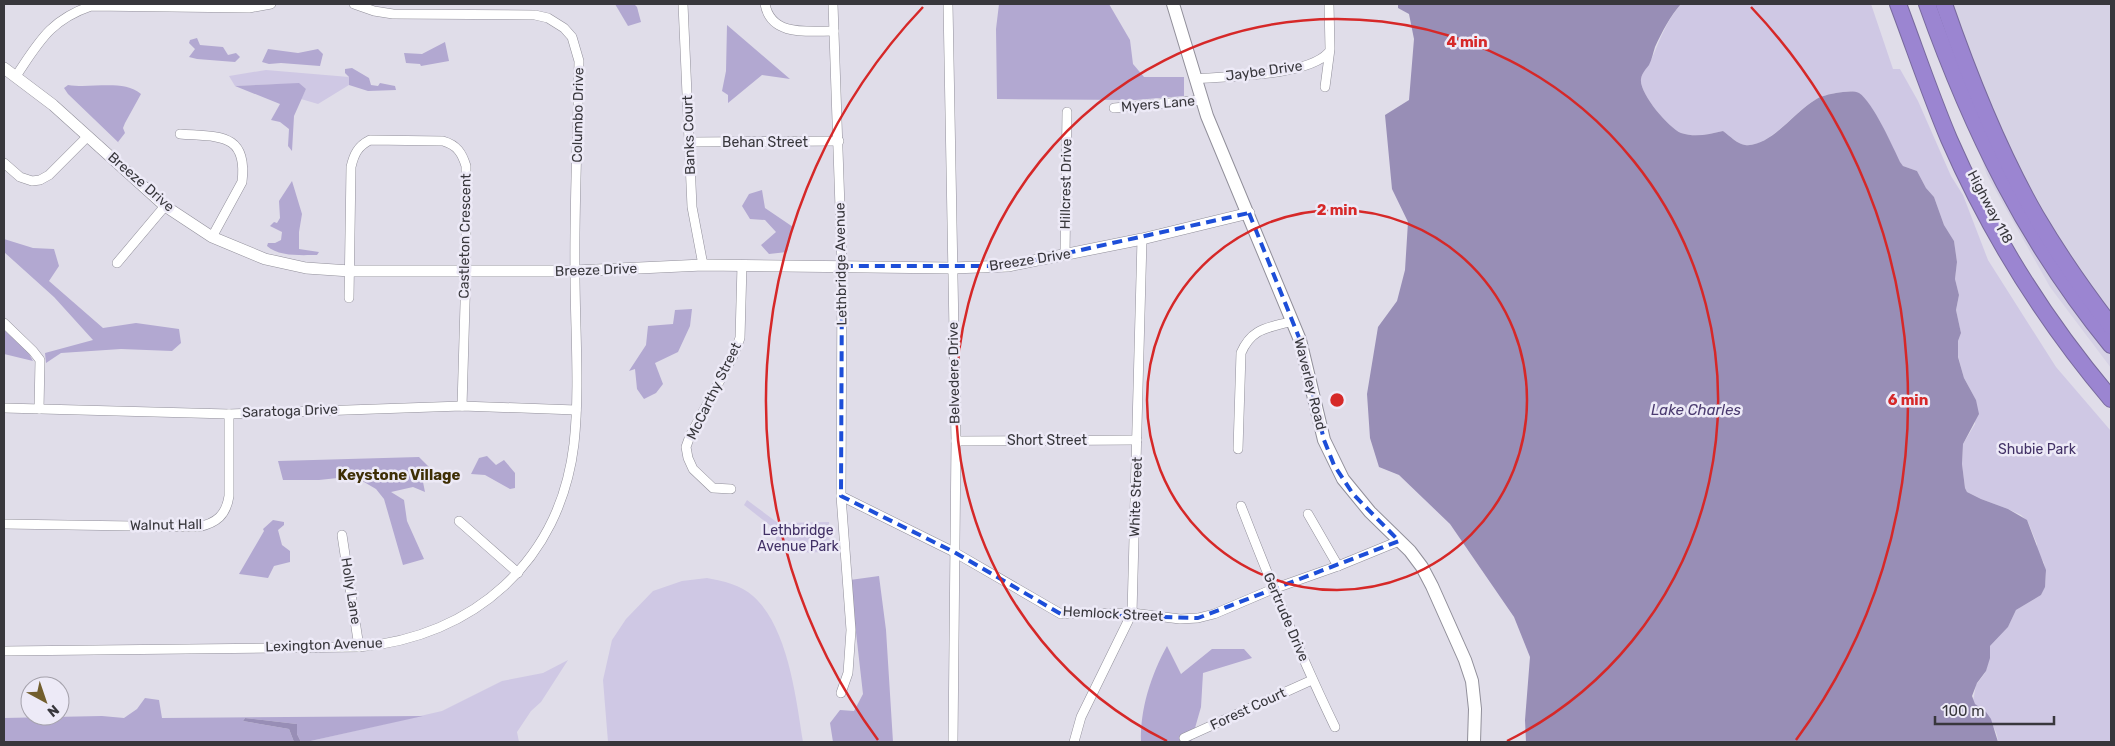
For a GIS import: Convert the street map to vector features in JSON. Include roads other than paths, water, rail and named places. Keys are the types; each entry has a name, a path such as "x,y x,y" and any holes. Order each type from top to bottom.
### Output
{"highway":[{"path":"1898,4 1950,141 1999,239 2056,328 2111,398"},
{"name":"Highway 118","path":"1907,4 1956,138 1992,212 2018,259 2044,300 2111,390"},
{"name":"Highway 118","path":"1927,4 1960,92 2011,198 2061,278 2111,345"},
{"path":"1944,4 1978,95 2023,192 2058,251 2111,326"}],"main road":[{"name":"Waverley Road","path":"1174,4 1202,100 1300,340 1324,440 1334,465 1353,494 1410,551 1422,567 1470,672 1475,709 1474,742"}],"street":[{"path":"16,76 50,28 65,17 91,6 115,4 249,8 271,4"},
{"name":"Columbo Drive","path":"354,4 374,11 393,14 535,15 557,23 572,37 579,61 575,271"},
{"name":"Banks Court","path":"683,4 692,207 703,265"},
{"path":"764,4 771,20 790,31 834,31"},
{"name":"Lethbridge Avenue","path":"833,4 842,266 841,496 851,630 848,672 841,693"},
{"name":"Belvedere Drive","path":"948,4 956,441 953,742"},
{"path":"1326,87 1330,40 1329,4"},
{"name":"Jaybe Drive","path":"1195,79 1282,71 1309,65 1322,59 1328,53"},
{"name":"Breeze Drive","path":"4,68 53,104 87,137 165,206 212,237 237,249 284,264 350,272 575,271 703,265 952,268 1008,266 1142,239 1249,213"},
{"name":"Myers Lane","path":"1114,108 1202,100"},
{"name":"Hillcrest Drive","path":"1065,255 1067,112"},
{"path":"180,134 226,138 241,153 242,182 212,237"},
{"path":"4,164 20,177 32,181 40,180 49,175 87,137"},
{"name":"Castleton Crescent","path":"349,298 351,167 357,149 370,140 443,141 451,143 460,151 466,166 466,270 462,406"},
{"name":"Behan Street","path":"690,142 839,141"},
{"path":"117,263 165,206"},
{"name":"White Street","path":"1074,742 1081,717 1132,613 1142,239"},
{"name":"McCarthy Street","path":"730,489 713,488 702,479 688,458 686,447 733,356 740,338 742,265"},
{"name":"Lexington Avenue","path":"4,651 359,647 417,637 447,625 472,611 496,594 518,573 545,535 564,488 574,445 576,410 575,271"},
{"path":"1238,449 1242,352 1249,338 1254,333 1293,321"},
{"path":"4,323 40,360 39,409"},
{"name":"Saratoga Drive","path":"4,408 229,414 462,406 576,410"},
{"name":"Walnut Hall","path":"4,524 198,527 212,524 228,506 229,414"},
{"name":"Short Street","path":"956,441 1137,440"},
{"name":"Hemlock Street","path":"841,496 954,552 1061,614 1132,613 1180,619 1198,618 1214,614 1273,589 1338,566 1399,541"},
{"name":"Gertrude Drive","path":"1241,506 1273,589 1312,680 1335,727"},
{"path":"1308,514 1338,566"},
{"path":"459,521 518,573"},
{"name":"Holly Lane","path":"342,535 359,647"},
{"name":"Forest Court","path":"1184,738 1312,680"}],"water":[{"name":"Lake Charles","path":"1398,4 1681,4 1663,30 1650,63 1641,79 1649,101 1675,130 1681,133 1702,135 1723,131 1739,143 1745,145 1754,144 1764,141 1773,135 1807,105 1820,97 1851,91 1859,93 1870,105 1900,162 1903,166 1917,171 1926,188 1934,197 1944,225 1954,241 1957,262 1955,279 1959,295 1956,310 1961,333 1958,341 1958,357 1964,378 1976,400 1979,414 1963,444 1962,464 1965,488 1967,492 2008,509 2027,520 2046,570 2045,587 2041,595 2016,610 2008,627 1990,646 1990,658 1986,671 1977,683 1972,696 1975,704 1986,712 1991,719 1998,742 1526,742 1525,720 1530,657 1514,617 1450,524 1399,475 1379,467 1370,438 1367,394 1378,327 1397,301 1405,270 1408,222 1392,189 1385,115 1409,100 1414,39 1409,14 1398,8"},
{"path":"245,718 297,724 297,734 301,742 294,742 289,729 243,721"}],"district":[{"name":"Keystone Village","path":"399,475"}],"park label":[{"name":"Shubie Park","path":"2037,449"},
{"name":"Lethbridge Avenue Park","path":"798,538"}]}
